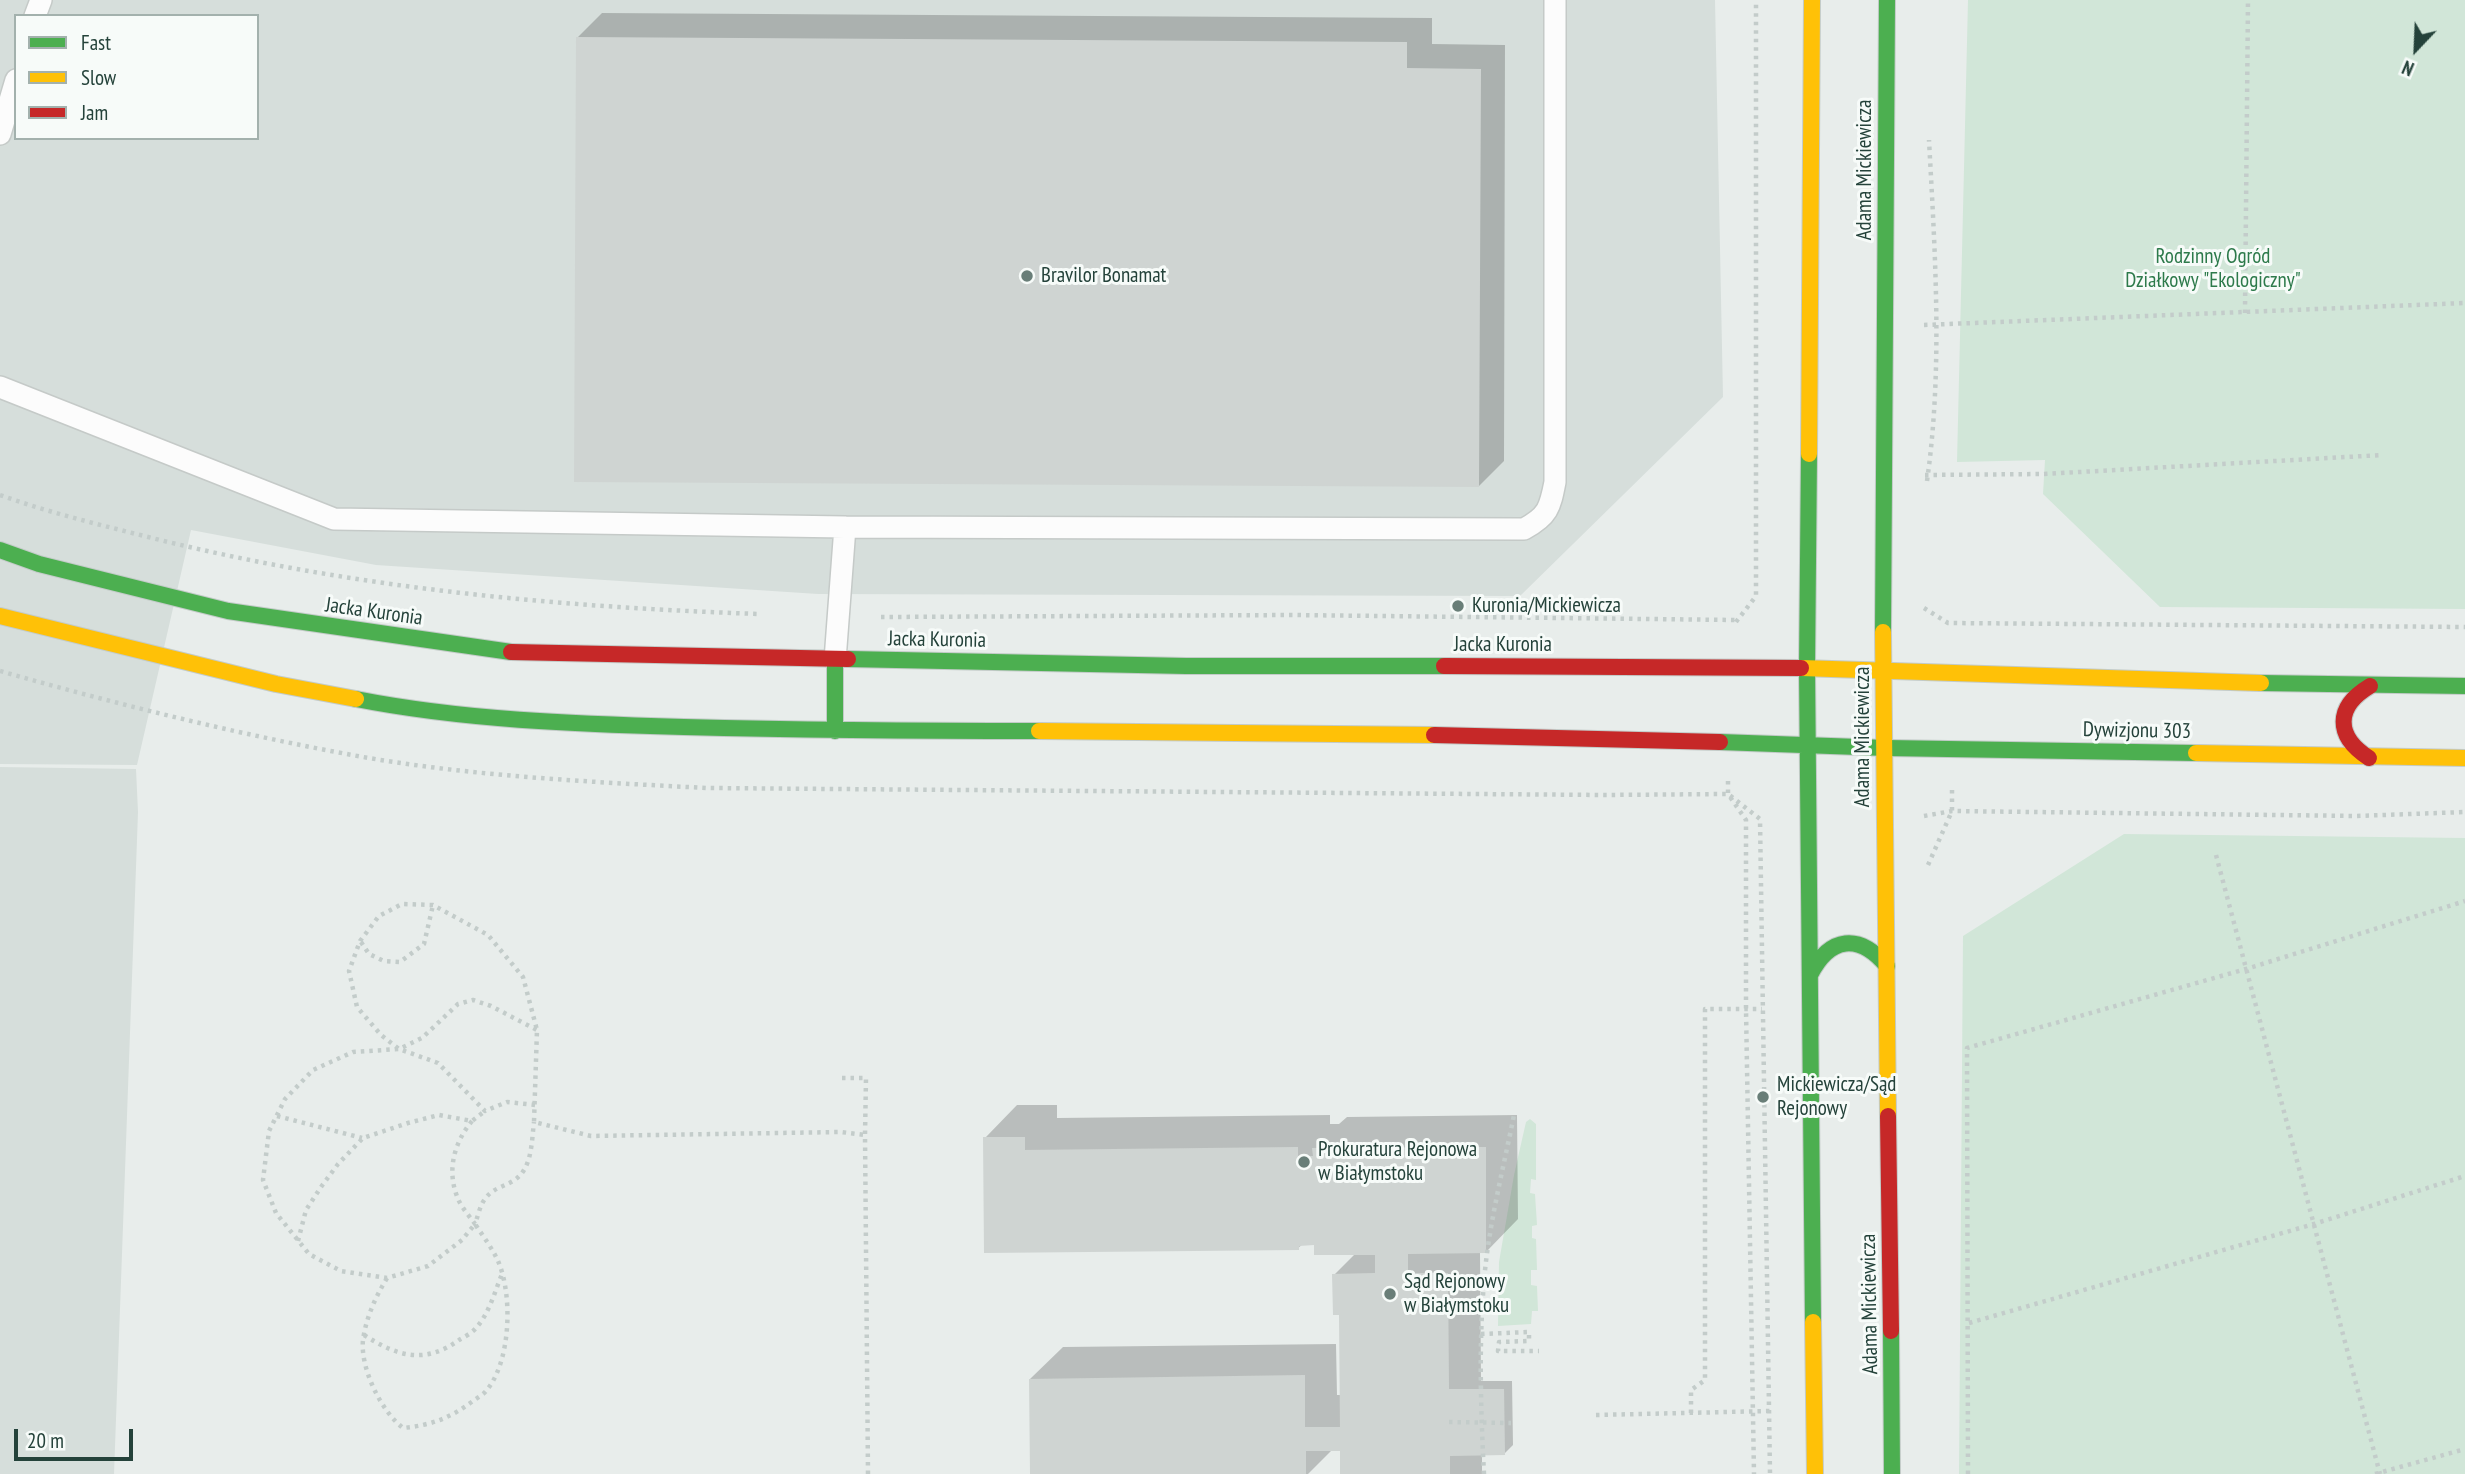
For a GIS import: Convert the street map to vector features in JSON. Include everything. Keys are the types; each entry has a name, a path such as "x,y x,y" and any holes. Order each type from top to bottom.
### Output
{"main road":[{"path":"1812,0 1807,745 1815,1474"},
{"name":"Adama Mickiewicza","path":"1887,0 1883,475 1892,1474"},
{"name":"Jacka Kuronia","path":"0,550 39,564 228,611 497,650 835,660 1186,666 1733,666 1884,671"},
{"path":"0,615 276,684 397,707 584,724 835,731 1216,731 1807,745"},
{"path":"835,660 835,731"},
{"path":"1884,671 2370,686 2465,686"},
{"path":"2369,758 2350,744 2344,733 2343,721 2345,709 2351,699 2370,686"},
{"name":"Dywizjonu 303","path":"1807,745 2465,758"},
{"path":"1810,975 1814,963 1822,953 1845,943 1858,943 1870,948 1887,966"}],"lane":[{"path":"0,387 334,519 845,527 1524,529 1540,520 1551,503 1555,482 1555,0"},
{"path":"0,134 14,87"},
{"path":"835,660 845,527"}],"path":[{"path":"1733,666 1736,620 1756,596 1756,0"},
{"path":"2245,313 2248,0"},
{"path":"1926,487 1935,407 1935,253"},
{"path":"1960,324 2465,303"},
{"path":"1883,475 2044,474 2382,455"},
{"path":"0,495 51,513 231,558 387,585 636,610 771,614"},
{"path":"838,617 1306,615 1736,620"},
{"path":"1948,623 2465,627"},
{"path":"1730,743 1728,794 1746,820 1746,1009 1754,1474"},
{"path":"1728,794 1760,819 1770,1474"},
{"path":"1952,811 2357,816 2465,812"},
{"path":"2216,855 2379,1474 2465,1449"},
{"path":"1968,1474 1967,1048 2246,969 2465,901"},
{"path":"485,1111 438,1063 398,1049 381,1035 356,1007 349,971 360,941 379,916 402,904 433,905 488,935 523,976 537,1030 534,1122 530,1152 523,1171 511,1184 496,1188 484,1199 475,1224 462,1240 429,1266 387,1279 341,1271 309,1254 276,1213 262,1180 269,1131 285,1099 313,1070 353,1052 398,1049 422,1038 458,1004 473,1000 491,1006 537,1030"},
{"path":"360,941 369,954 384,961 400,962 424,944 433,905"},
{"path":"1691,1413 1691,1390 1705,1380 1706,1009 1762,1009"},
{"path":"842,1078 866,1078 868,1474"},
{"path":"387,1279 376,1296 366,1322 363,1343 377,1398 394,1421 403,1428 421,1426 452,1416 486,1391 502,1360 508,1321 506,1286 498,1261 458,1200 453,1174 454,1154 459,1137 472,1121 485,1111 507,1102 535,1105"},
{"path":"298,1241 306,1210 338,1164 363,1138 408,1122 439,1115 472,1121"},
{"path":"1485,1474 1481,1334 1483,1293 1495,1211 1514,1115"},
{"path":"277,1116 363,1138"},
{"path":"534,1122 591,1136 841,1132 865,1135"},
{"path":"1969,1323 2314,1224 2465,1176"},
{"path":"364,1335 400,1354 424,1356 449,1347 477,1328 491,1303 502,1273"},
{"path":"1481,1334 1529,1332 1529,1341 1499,1342 1498,1351 1539,1351"},
{"path":"1596,1415 1770,1411"},
{"path":"1450,1423 1511,1423"}],"shaded area":[{"path":"0,0 1715,0 1723,397 1520,596 818,594 376,565 191,530 137,765 0,764"},
{"path":"0,767 136,769 138,812 114,1474 0,1474"}],"green space":[{"name":"Rodzinny Ogród Działkowy \"Ekologiczny\"","path":"1968,0 2465,0 2465,609 2160,607 2043,494 2045,460 1957,462"},
{"path":"2124,834 2465,838 2465,1474 1959,1474 1963,936"},
{"path":"1530,1119 1536,1124 1536,1180 1531,1179 1530,1193 1535,1194 1537,1225 1532,1226 1532,1238 1536,1239 1537,1270 1531,1270 1531,1285 1537,1286 1538,1311 1532,1311 1531,1324 1498,1326 1499,1262 1514,1175 1526,1122"}],"building":[{"name":"Bravilor Bonamat","path":"576,37 1407,42 1407,68 1481,69 1479,487 574,482"},
{"name":"Sąd Rejonowy w Białymstoku","path":"983,1137 1025,1137 1025,1150 1298,1147 1298,1156 1313,1156 1312,1148 1486,1147 1486,1253 1408,1254 1408,1273 1448,1273 1449,1389 1504,1389 1505,1455 1450,1456 1450,1474 1340,1474 1340,1451 1306,1451 1306,1474 1030,1474 1029,1379 1305,1375 1305,1427 1340,1427 1339,1315 1333,1315 1332,1274 1375,1273 1375,1255 1314,1255 1314,1245 1299,1246 1299,1250 984,1253"}],"traffic: fast":[{"path":"1883,632 1887,0"},
{"path":"1809,454 1807,668 1813,1322"},
{"path":"0,550 39,564 228,611 511,652"},
{"path":"848,659 1186,666 1444,666"},
{"path":"835,660 835,731"},
{"path":"2261,683 2465,686"},
{"path":"356,699 437,712 602,724 817,730 1039,731"},
{"path":"1720,742 1886,748 2196,753"},
{"path":"1810,975 1827,952 1845,944 1866,948 1887,966"},
{"path":"1891,1331 1892,1474"}],"traffic: slow":[{"path":"1809,454 1812,0"},
{"path":"0,616 276,684 356,699"},
{"path":"1883,632 1888,1116"},
{"path":"1801,668 2261,683"},
{"path":"1039,731 1434,735"},
{"path":"2196,753 2465,758"},
{"path":"1813,1322 1815,1474"}],"traffic: jam":[{"path":"511,652 848,659"},
{"path":"1444,666 1801,668"},
{"path":"2369,758 2350,740 2344,722 2350,703 2370,686"},
{"path":"1434,735 1720,742"},
{"path":"1888,1116 1891,1331"}],"place":[{"name":"Bravilor Bonamat","path":"1027,276"},
{"name":"Kuronia/Mickiewicza","path":"1458,606"},
{"name":"Mickiewicza/Sąd Rejonowy","path":"1763,1097"},
{"name":"Prokuratura Rejonowa w Białymstoku","path":"1304,1162"},
{"name":"Sąd Rejonowy w Białymstoku","path":"1390,1294"}]}
